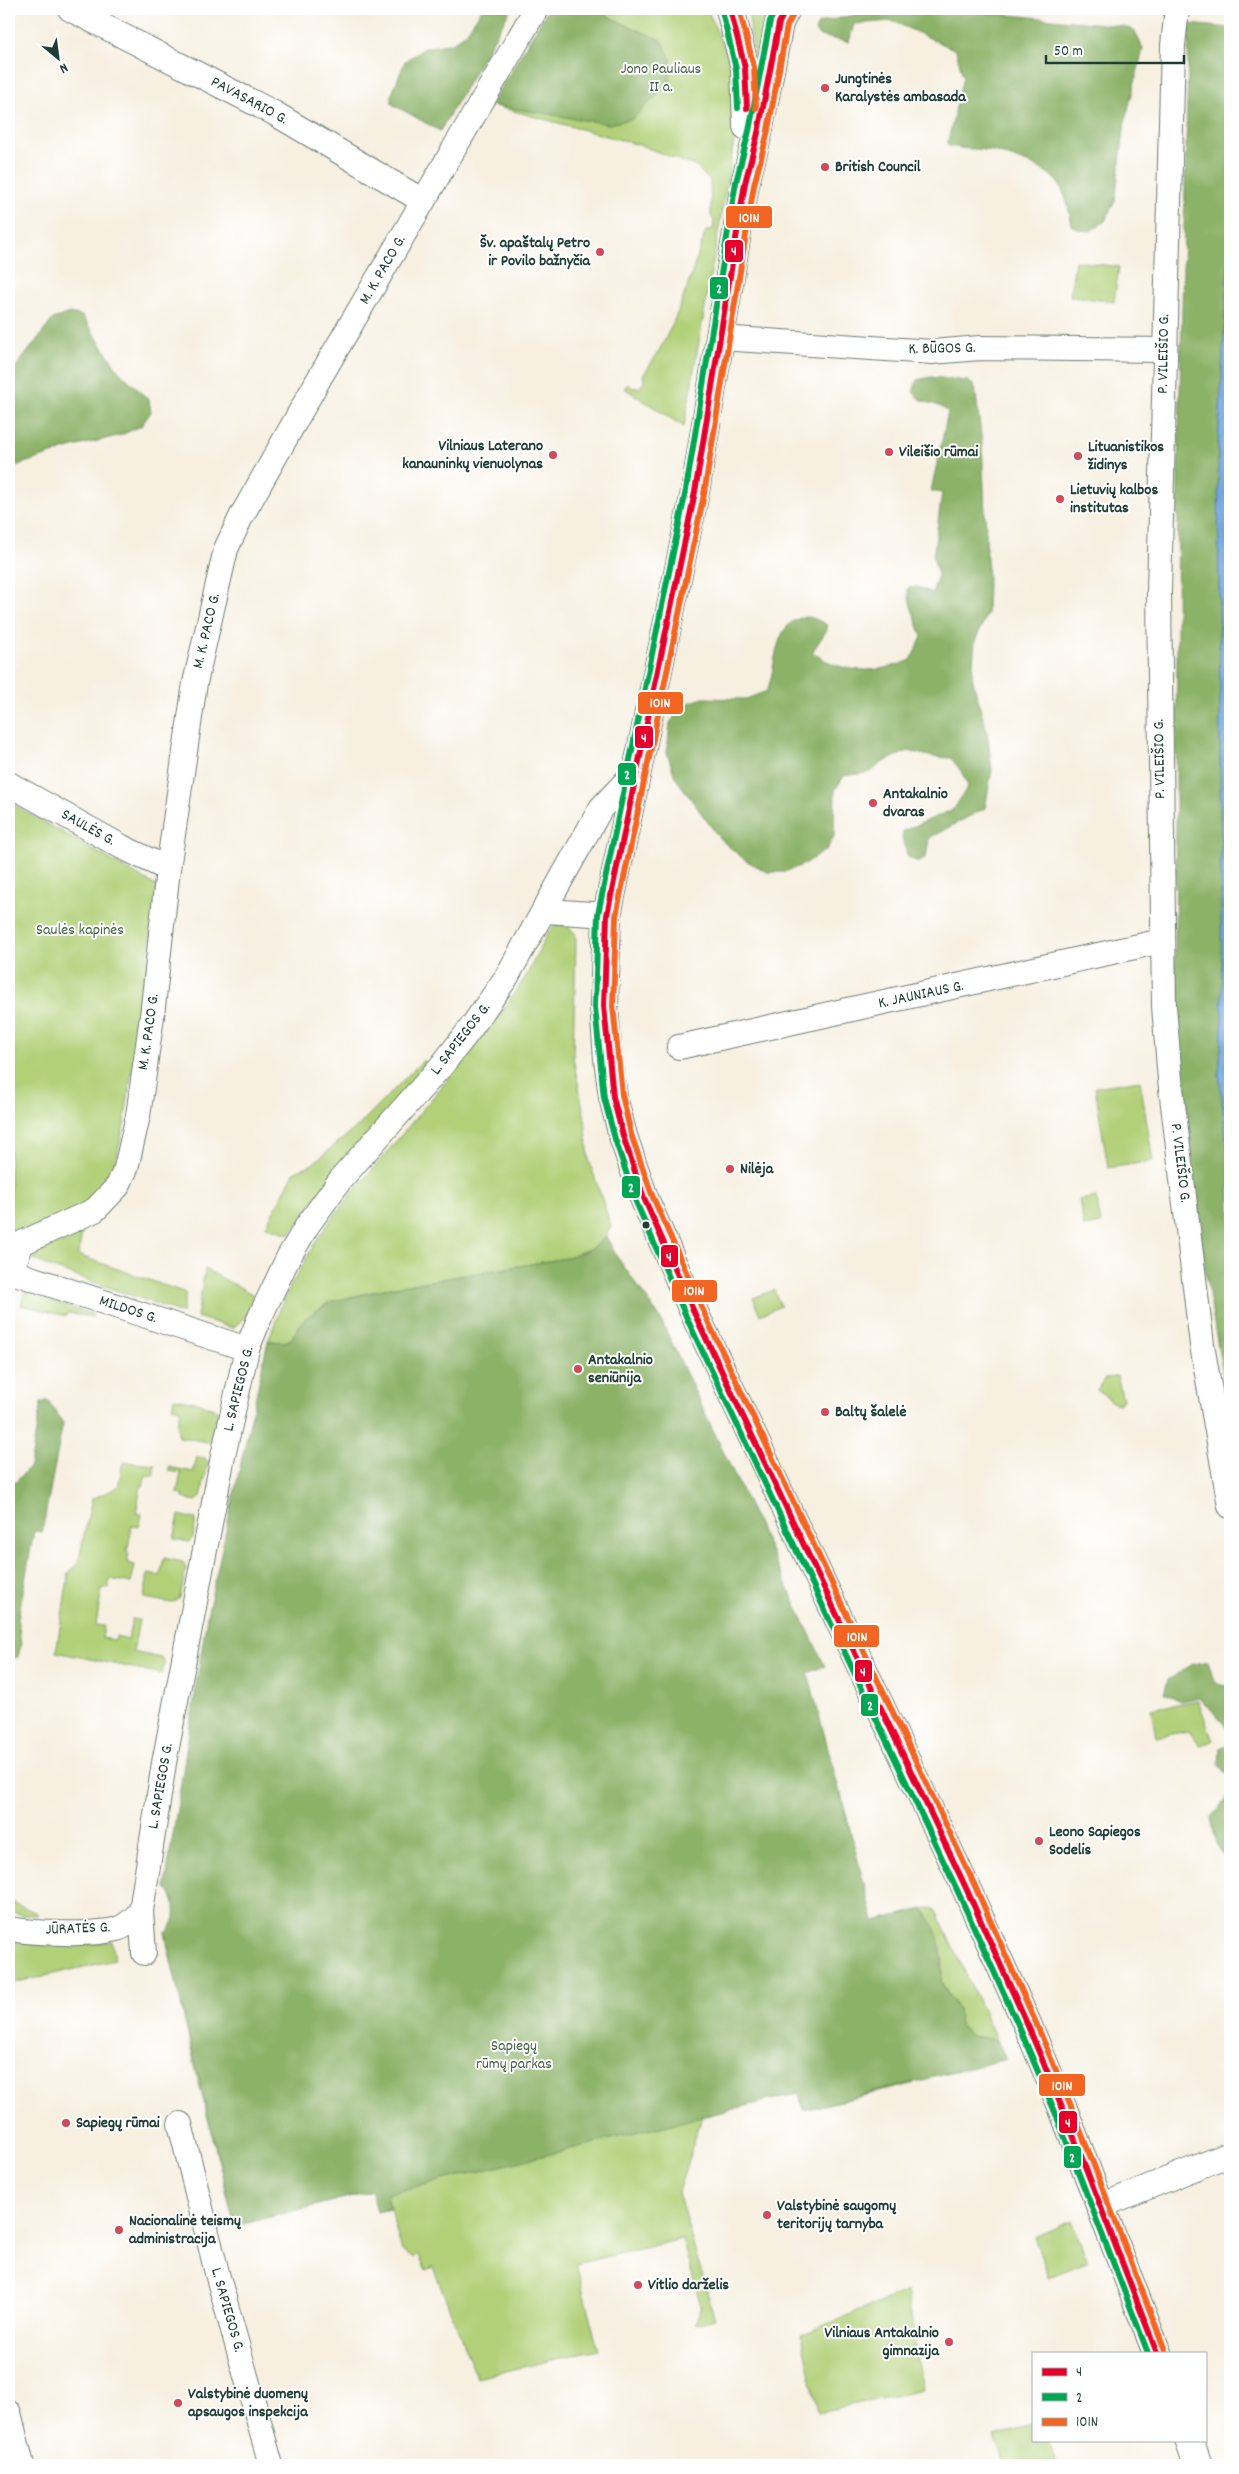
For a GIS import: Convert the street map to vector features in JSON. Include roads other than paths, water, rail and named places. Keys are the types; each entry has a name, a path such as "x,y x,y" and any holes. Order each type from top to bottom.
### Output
{"main road":[{"path":"730,9 745,68 747,100 744,182 695,492 607,915 604,998 610,1076 623,1136 638,1182 697,1319 1028,2026 1101,2206 1157,2352"},
{"path":"744,182 758,134 779,23 786,9"},
{"path":"1190,2442 1198,2465"}],"street":[{"name":"PAVASARIO G.","path":"70,9 274,113 423,201"},
{"name":"M. K. PACO G.","path":"10,1271 22,1243 95,1210 118,1186 126,1168 136,1124 152,1016 168,869 195,683 226,549 241,517 536,9"},
{"name":"P. VILEIŠIO G.","path":"1176,9 1173,45 1164,350 1159,592 1162,941 1165,1034 1202,1345 1230,1506"},
{"name":"K. BŪGOS G.","path":"720,338 932,352 980,348 1164,350"},
{"name":"L. SAPIEGOS G.","path":"144,1953 141,1911 164,1763 223,1456 246,1349 272,1288 312,1217 341,1179 462,1041 506,978 546,911 602,808 638,769"},
{"name":"SAULĖS G.","path":"9,784 122,847 168,869"},
{"path":"546,911 607,915"},
{"name":"K. JAUNIAUS G.","path":"679,1047 1162,941"},
{"name":"MILDOS G.","path":"10,1271 246,1349"},
{"name":"JŪRATĖS G.","path":"9,1930 63,1932 106,1930 125,1925 141,1911"},
{"name":"L. SAPIEGOS G.","path":"180,2124 218,2277 271,2465"},
{"path":"1101,2206 1230,2154"},
{"path":"9,2413 22,2465"}],"water":[{"path":"1230,225 1230,1173 1219,1074 1222,1035 1218,444"}],"place":[{"name":"Jungtinės Karalystės ambasada","path":"825,88"},
{"name":"British Council","path":"825,167"},
{"name":"Šv. apaštalų Petro ir Povilo bažnyčia","path":"600,252"},
{"name":"Vileišio rūmai","path":"889,452"},
{"name":"Vilniaus Laterano kanauninkų vienuolynas","path":"553,455"},
{"name":"Lituanistikos židinys","path":"1078,456"},
{"name":"Lietuvių kalbos institutas","path":"1060,499"},
{"name":"Antakalnio dvaras","path":"873,803"},
{"name":"Nilėja","path":"730,1169"},
{"name":"Antakalnio seniūnija","path":"578,1369"},
{"name":"Baltų šalelė","path":"825,1412"},
{"name":"Leono Sapiegos Sodelis","path":"1039,1841"},
{"name":"Sapiegų rūmai","path":"66,2123"},
{"name":"Valstybinė saugomų teritorijų tarnyba","path":"767,2215"},
{"name":"Nacionalinė teismų administracija","path":"119,2230"},
{"name":"Vitlio darželis","path":"638,2285"},
{"name":"Vilniaus Antakalnio gimnazija","path":"949,2342"},
{"name":"Valstybinė duomenų apsaugos inspekcija","path":"178,2403"}],"park label":[{"name":"Jono Pauliaus II a.","path":"661,78"},
{"name":"Saulės kapinės","path":"80,930"},
{"name":"Sapiegų rūmų parkas","path":"514,2055"}]}
